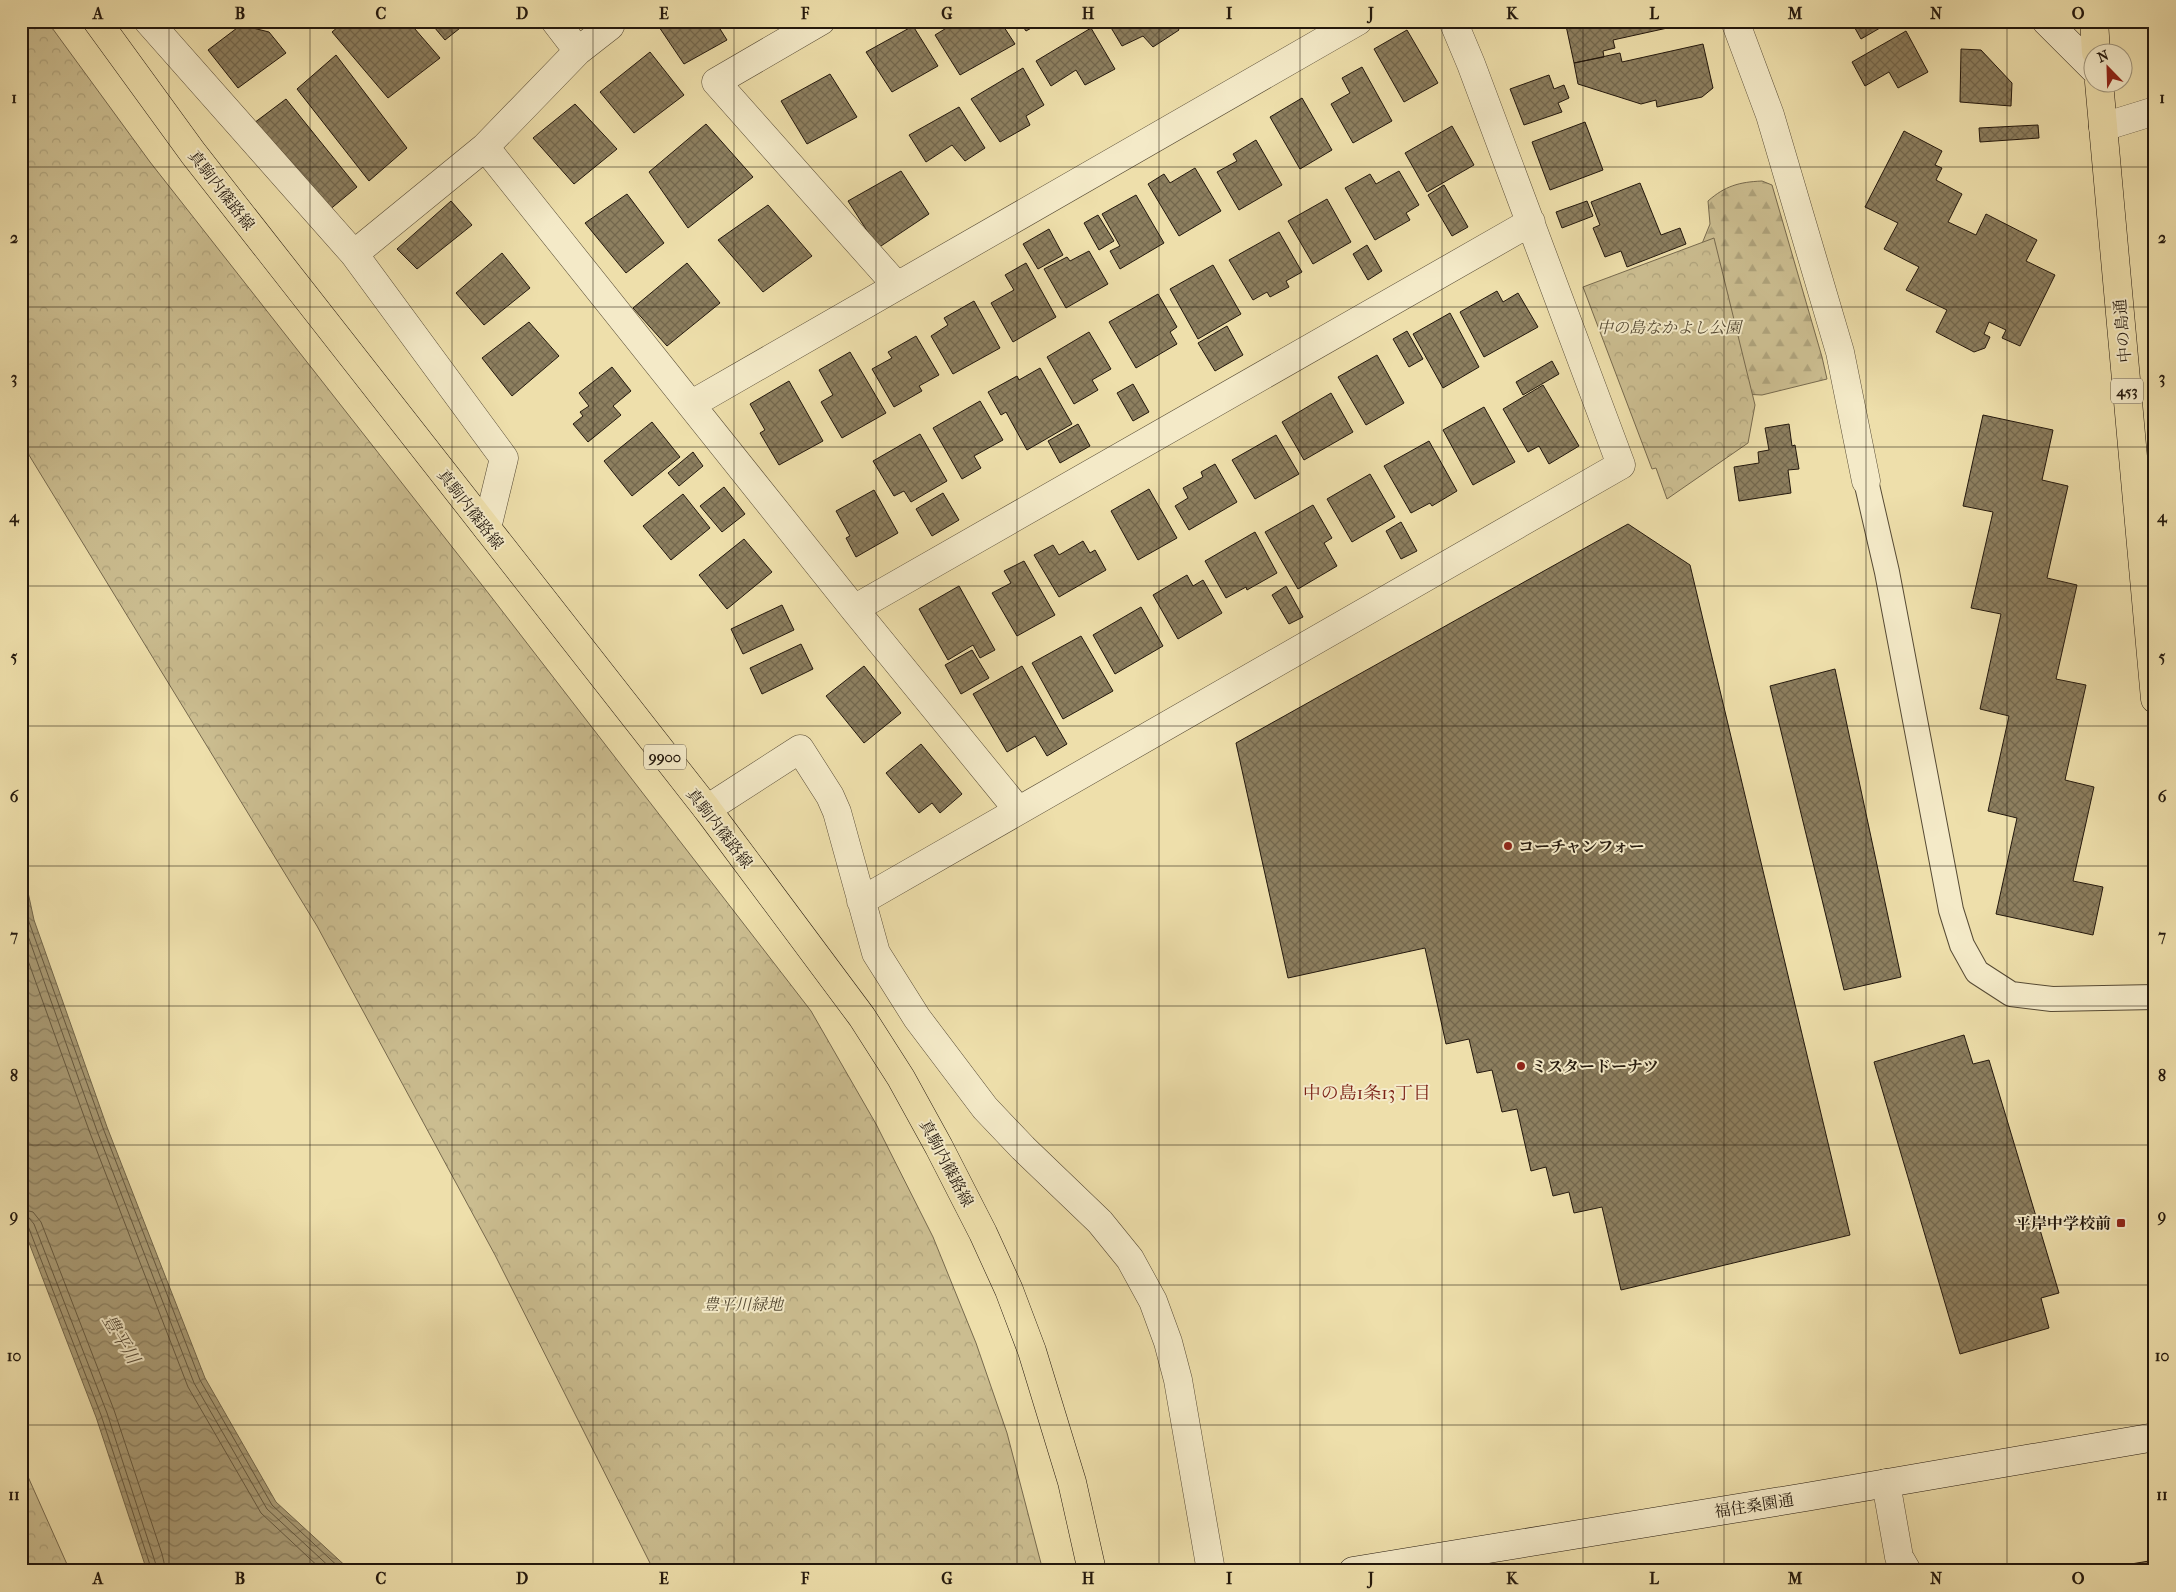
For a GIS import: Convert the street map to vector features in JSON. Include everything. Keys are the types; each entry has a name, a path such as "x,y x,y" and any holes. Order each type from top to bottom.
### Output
{"main road":[{"name":"真駒内篠路線","path":"97,21 193,153 706,810 862,1017 901,1078 952,1173 1009,1290 1032,1351 1072,1482 1092,1571"},
{"path":"2094,21 2095,42"},
{"name":"中の島通","path":"2100,92 2155,699"}],"street":[{"path":"148,21 354,254 504,458 487,528"},
{"path":"555,21 578,51"},
{"path":"354,254 485,146 578,51 610,26 612,21"},
{"path":"821,21 716,82 897,286"},
{"path":"692,404 1358,21"},
{"path":"861,901 1621,465 1531,222 1453,21"},
{"path":"1735,21 1770,116 1840,352 1866,482"},
{"path":"2046,21 2084,59"},
{"path":"2104,127 2155,110"},
{"path":"485,146 854,609 1018,810"},
{"path":"854,609 1531,222"},
{"path":"706,810 800,749 830,796 837,812 876,953 932,1040 985,1108 1023,1148 1100,1222 1130,1259 1153,1301 1168,1342 1178,1380 1210,1571"},
{"name":"福住桑園通","path":"1353,1571 1806,1497 2155,1437"},
{"path":"1886,1483 1898,1557 1907,1571"}],"lane":[{"path":"1866,482 1887,572 1951,910 1962,945 1977,972 2011,994 2052,999 2155,997"}],"green space":[{"name":"豊平川緑地","path":"21,21 47,21 150,162 489,594 811,1011 876,1124 933,1237 976,1343 1007,1433 1043,1571 654,1571 495,1255 317,926 21,442"},
{"path":"1762,181 1772,185 1827,379 1762,395 1742,394 1697,256 1710,224 1708,201 1720,192 1733,186 1746,182"},
{"name":"中の島なかよし公園","path":"1714,238 1755,405 1748,443 1667,499 1656,468 1652,469 1583,287"},
{"path":"21,1461 70,1571 21,1571"}],"water":[{"name":"豊平川","path":"21,860 34,920 107,1127 205,1378 276,1502 351,1571 147,1571 96,1417 21,1222"}],"building":[{"path":"345,21 408,21 440,58 388,98 332,32"},
{"path":"429,21 469,21 445,40"},
{"path":"655,21 715,21 727,40 684,64"},
{"path":"958,21 1000,21 1015,44 960,75 935,35"},
{"path":"1019,21 1044,21 1026,31"},
{"path":"1107,21 1174,21 1179,30 1153,47 1143,36 1122,46"},
{"path":"1565,21 1680,21 1681,25 1613,40 1615,48 1603,51 1604,57 1574,63"},
{"path":"1851,21 1892,21 1861,39"},
{"path":"241,25 269,32 286,53 238,88 208,50"},
{"path":"913,26 938,66 892,92 866,52"},
{"path":"1091,28 1115,69 1085,85 1076,70 1051,86 1036,61"},
{"path":"1407,30 1438,83 1404,102 1374,49"},
{"path":"1906,31 1928,72 1898,88 1889,72 1865,86 1852,62"},
{"path":"1703,44 1713,88 1702,97 1657,107 1656,100 1641,104 1578,84 1574,63 1620,53 1622,62"},
{"path":"1961,49 1981,50 2012,83 2011,106 1960,102"},
{"path":"650,52 684,95 634,133 600,92"},
{"path":"336,55 407,148 369,181 297,89"},
{"path":"1362,67 1392,121 1353,143 1331,104 1350,93 1342,78"},
{"path":"1023,68 1044,105 1026,116 1030,125 1000,142 971,99"},
{"path":"830,74 857,117 807,144 781,101"},
{"path":"1549,75 1554,89 1564,85 1569,98 1558,103 1562,112 1524,125 1510,89"},
{"path":"1302,98 1332,150 1300,169 1270,117"},
{"path":"286,99 357,187 322,216 250,126"},
{"path":"575,104 617,149 574,184 533,138"},
{"path":"959,107 985,148 965,161 952,145 926,162 909,135"},
{"path":"1585,122 1603,170 1550,190 1532,142"},
{"path":"706,124 753,177 688,228 649,172"},
{"path":"2038,125 2039,138 1980,142 1979,128"},
{"path":"1452,126 1474,165 1427,192 1405,153"},
{"path":"1904,131 1942,151 1935,165 1942,168 1936,180 1962,194 1948,222 1976,235 1986,214 2037,240 2026,261 2055,275 2020,346 2002,338 2006,330 1989,322 1984,334 1990,337 1985,348 1974,352 1936,332 1947,310 1906,290 1919,267 1884,249 1898,223 1865,207"},
{"path":"1256,140 1282,185 1239,210 1217,172 1237,161 1233,154"},
{"path":"1195,168 1221,211 1179,236 1148,184 1164,174 1170,183"},
{"path":"901,171 929,214 878,248 848,201"},
{"path":"1399,171 1419,205 1406,213 1410,220 1375,240 1345,188 1370,174 1376,184"},
{"path":"1640,183 1661,235 1680,228 1686,244 1627,267 1621,251 1605,257 1593,228 1600,225 1591,202"},
{"path":"1444,185 1468,227 1452,236 1428,195"},
{"path":"627,194 664,243 626,273 585,223"},
{"path":"1136,195 1164,243 1120,269 1110,251 1120,246 1102,214"},
{"path":"1327,199 1351,242 1313,264 1288,221"},
{"path":"451,201 472,225 417,269 397,249"},
{"path":"1587,201 1593,216 1562,228 1556,212"},
{"path":"768,205 812,256 763,292 718,240"},
{"path":"1098,215 1114,241 1099,250 1084,223"},
{"path":"1049,229 1063,255 1038,269 1023,244"},
{"path":"1279,232 1302,272 1286,281 1289,287 1270,297 1267,292 1253,300 1229,260"},
{"path":"1367,245 1382,271 1368,280 1353,254"},
{"path":"1089,251 1108,284 1066,308 1044,269 1067,257 1070,261"},
{"path":"502,253 530,288 484,325 456,293"},
{"path":"687,263 720,303 667,346 633,308"},
{"path":"1026,263 1056,317 1013,342 991,303 1014,290 1005,275"},
{"path":"1213,265 1241,314 1198,339 1170,289"},
{"path":"1497,291 1503,302 1518,293 1538,327 1484,357 1460,312"},
{"path":"1158,294 1177,327 1170,332 1177,344 1136,368 1109,322"},
{"path":"974,301 1000,348 953,374 931,336 948,325 944,318"},
{"path":"1450,313 1479,367 1443,388 1413,334"},
{"path":"529,322 559,356 512,396 482,358"},
{"path":"1227,326 1243,355 1215,371 1198,343"},
{"path":"1407,331 1423,359 1409,367 1393,339"},
{"path":"1089,332 1111,369 1092,380 1098,390 1074,404 1047,357"},
{"path":"916,336 939,375 919,386 922,391 894,407 872,369 892,358 888,352"},
{"path":"850,352 886,413 842,438 821,402 833,395 819,370"},
{"path":"1377,355 1404,403 1366,425 1338,377"},
{"path":"1552,361 1559,374 1523,395 1516,382"},
{"path":"612,367 631,391 613,406 621,415 588,442 573,424 583,416 580,412 589,406 579,393"},
{"path":"1040,368 1072,424 1027,450 1006,412 1001,415 988,392 1017,376 1019,380"},
{"path":"789,381 823,441 779,465 760,433 765,430 750,404"},
{"path":"1133,384 1149,412 1133,421 1117,393"},
{"path":"1543,385 1579,446 1549,464 1539,446 1528,452 1503,409"},
{"path":"1331,393 1353,432 1304,460 1282,422"},
{"path":"980,401 1003,440 974,456 981,468 962,479 933,428"},
{"path":"1484,407 1515,462 1473,485 1443,430"},
{"path":"1983,415 2053,430 2042,480 2068,486 2047,578 2077,585 2056,679 2086,685 2065,780 2094,787 2073,881 2103,887 2093,935 1996,914 2017,818 1988,811 2009,716 1980,709 2001,614 1971,608 1993,512 1963,506"},
{"path":"652,422 680,457 632,496 604,461"},
{"path":"1078,424 1090,446 1060,463 1048,441"},
{"path":"1789,424 1792,446 1795,445 1799,469 1788,470 1791,493 1739,501 1734,467 1759,463 1758,452 1769,450 1765,428"},
{"path":"920,434 947,481 911,502 904,491 894,496 873,461"},
{"path":"1276,435 1299,474 1255,499 1232,460"},
{"path":"1429,441 1457,491 1432,506 1430,503 1411,513 1384,466"},
{"path":"693,452 703,466 679,486 668,473"},
{"path":"1215,464 1237,502 1189,530 1175,506 1188,498 1183,488 1203,477 1201,472"},
{"path":"1370,474 1395,517 1352,542 1327,499"},
{"path":"724,487 745,514 722,532 700,506"},
{"path":"1149,489 1177,538 1138,560 1111,511"},
{"path":"874,490 898,533 856,557 846,538 850,536 836,511"},
{"path":"943,493 959,520 932,536 916,509"},
{"path":"683,494 710,528 671,560 643,526"},
{"path":"1313,505 1332,538 1324,543 1337,566 1298,589 1265,532"},
{"path":"1401,522 1417,551 1401,559 1386,531"},
{"name":"コーチャンフォー","path":"1628,524 1690,565 1850,1235 1621,1290 1602,1207 1574,1213 1569,1192 1553,1196 1546,1167 1531,1171 1517,1109 1502,1112 1492,1070 1477,1073 1469,1039 1446,1044 1425,948 1288,978 1236,743"},
{"path":"1255,532 1277,573 1247,590 1246,587 1226,598 1205,561"},
{"path":"744,539 772,572 727,609 699,575"},
{"path":"1083,541 1090,553 1095,550 1106,570 1059,597 1034,555 1053,545 1059,555"},
{"path":"1024,561 1055,615 1017,636 992,593 1011,583 1004,571"},
{"path":"1187,575 1193,586 1203,580 1222,613 1178,639 1153,595"},
{"path":"959,586 995,650 980,658 973,645 948,660 919,609"},
{"path":"1286,586 1303,617 1289,624 1272,595"},
{"path":"782,605 794,630 743,654 731,629"},
{"path":"1141,607 1163,646 1115,674 1093,635"},
{"path":"1081,636 1113,691 1063,719 1032,663"},
{"path":"801,644 813,669 762,694 750,668"},
{"path":"972,650 989,678 961,694 945,665"},
{"path":"864,666 901,713 864,743 826,696"},
{"path":"1022,666 1067,744 1047,756 1035,736 1007,752 973,694"},
{"path":"1835,669 1901,977 1844,990 1770,686"},
{"path":"921,744 962,794 940,813 932,803 919,813 886,773"},
{"path":"1964,1035 1973,1064 1989,1060 2059,1293 2041,1298 2049,1328 1960,1354 1874,1062"},
{"path":"2155,1560 2155,1571 2089,1571"}],"place":[{"name":"コーチャンフォー","path":"1508,846"},
{"name":"ミスタードーナツ","path":"1521,1066"},
{"name":"平岸中学校前","path":"2121,1223"}],"district":[{"name":"中の島1条13丁目","path":"1367,1093"}]}
